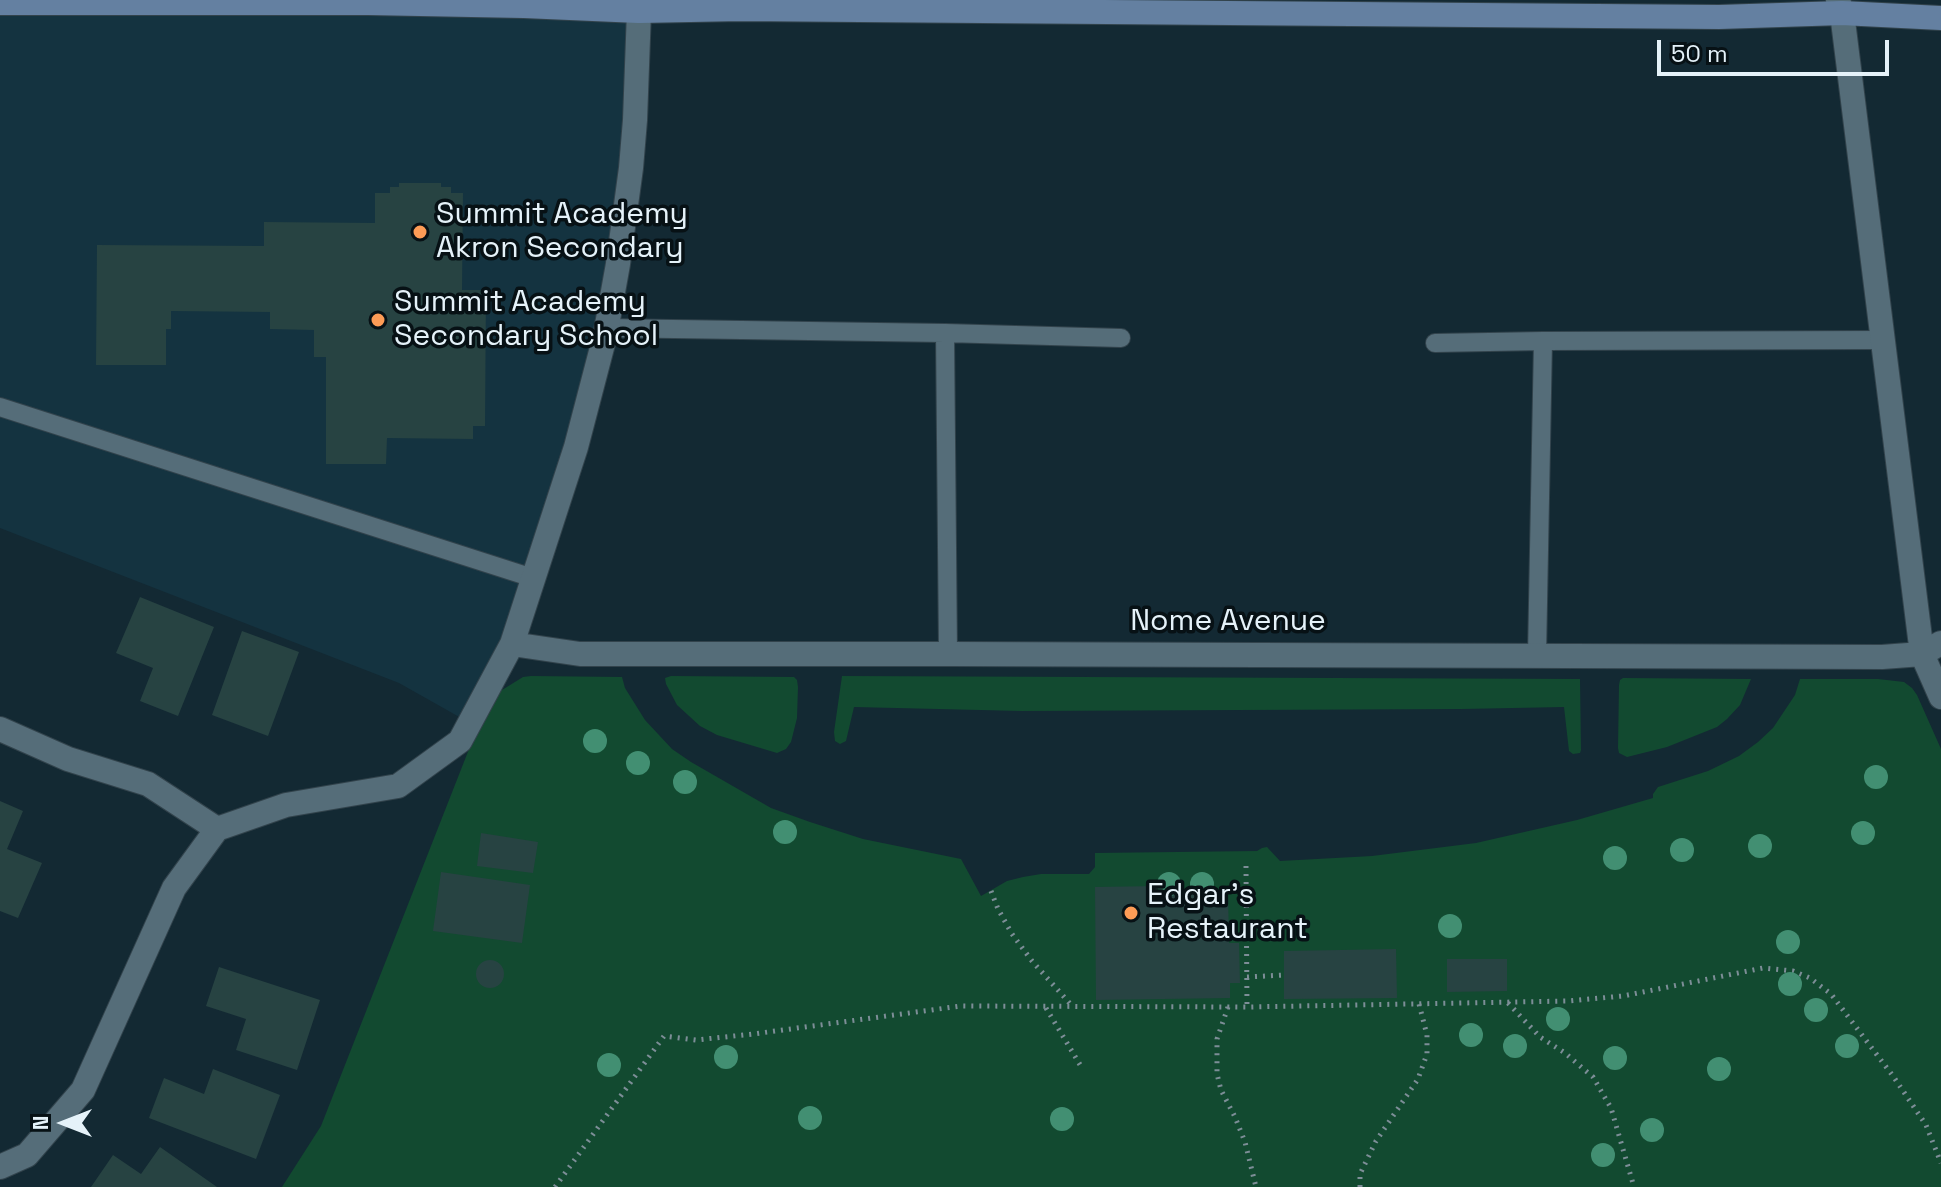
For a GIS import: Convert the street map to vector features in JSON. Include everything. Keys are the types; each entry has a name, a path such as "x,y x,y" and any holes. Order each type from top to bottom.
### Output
{"main road":[{"path":"14,2 368,2 639,11 845,9 1719,17 1840,7 1941,18"}],"street":[{"path":"1840,7 1883,340 1941,697"},
{"path":"0,1167 27,1155 83,1090 174,888 217,829 286,805 398,786 460,741 512,644 576,447 606,328 631,168 639,11"},
{"name":"Nome Avenue","path":"512,644 580,654 1882,657 1932,648"},
{"path":"0,729 68,759 148,784 217,829"}],"lane":[{"path":"606,328 1121,338"},
{"path":"945,333 948,654"},
{"path":"1435,343 1883,340"},
{"path":"1537,655 1543,341"},
{"path":"0,407 533,578"}],"path":[{"path":"1246,866 1247,1007"},
{"path":"991,891 1012,934 1073,1007"},
{"path":"555,1187 664,1036 696,1040 961,1006 1247,1007 1568,1001 1623,996 1763,968 1793,971 1810,978 1831,994 1926,1125 1941,1163"},
{"path":"1247,977 1284,975"},
{"path":"1508,1002 1540,1037 1593,1077 1611,1108 1634,1187"},
{"path":"1360,1187 1360,1174 1376,1141 1418,1079 1427,1054 1427,1035 1419,1004"},
{"path":"1045,1007 1082,1068"},
{"path":"1228,1007 1217,1039 1217,1074 1245,1142 1256,1187"}],"shaded area":[{"path":"0,3 639,11 635,120 576,447 470,723 399,683 0,528"}],"green space":[{"path":"842,676 1580,679 1581,750 1573,754 1569,751 1564,707 1022,711 854,707 846,741 840,744 835,741 834,732"},
{"path":"523,677 622,677 625,688 645,720 672,749 691,762 771,808 863,839 961,859 981,896 1007,881 1023,877 1089,874 1095,867 1095,853 1257,851 1267,847 1280,861 1372,856 1476,843 1577,820 1653,798 1658,787 1708,771 1739,756 1773,728 1795,695 1800,679 1904,682 1917,695 1941,749 1941,1187 282,1187 321,1126 493,688 502,690"},
{"path":"794,677 798,687 797,718 791,742 786,749 777,753 717,735 700,726 677,705 666,684 665,678"},
{"path":"1623,678 1751,679 1740,705 1717,727 1667,747 1627,757 1619,753 1618,748 1619,685"}],"building":[{"name":"Summit Academy Secondary School","path":"399,183 441,183 441,187 451,187 451,193 463,193 462,290 486,290 485,426 473,426 473,439 387,438 386,464 326,464 326,357 314,357 314,330 270,329 270,312 171,311 171,329 166,329 166,365 96,365 97,245 264,246 264,222 375,223 375,193 390,193 390,187 399,187"},
{"path":"140,597 214,627 178,716 140,701 153,668 116,653"},
{"path":"242,631 299,652 268,736 212,715"},
{"path":"0,801 23,811 7,849 42,863 18,918 0,911"},
{"path":"481,833 538,842 533,873 477,866"},
{"path":"441,872 530,885 522,943 433,931"},
{"path":"1159,886 1159,893 1228,892 1229,943 1239,943 1240,983 1230,983 1230,998 1096,1000 1095,887"},
{"path":"1396,949 1397,998 1284,999 1284,951"},
{"path":"1447,959 1507,959 1507,991 1447,992"},
{"path":"490,960 500,964 504,974 500,984 490,988 480,984 476,974 480,964"},
{"path":"219,967 320,1000 297,1070 236,1050 246,1019 206,1006"},
{"path":"213,1069 280,1095 256,1159 149,1118 164,1078 204,1094"},
{"path":"160,1147 217,1187 91,1187 113,1155 141,1174"}],"place":[{"name":"Summit Academy Akron Secondary","path":"420,232"},
{"name":"Summit Academy Secondary School","path":"378,320"},
{"name":"Edgar's Restaurant","path":"1131,913"}]}
